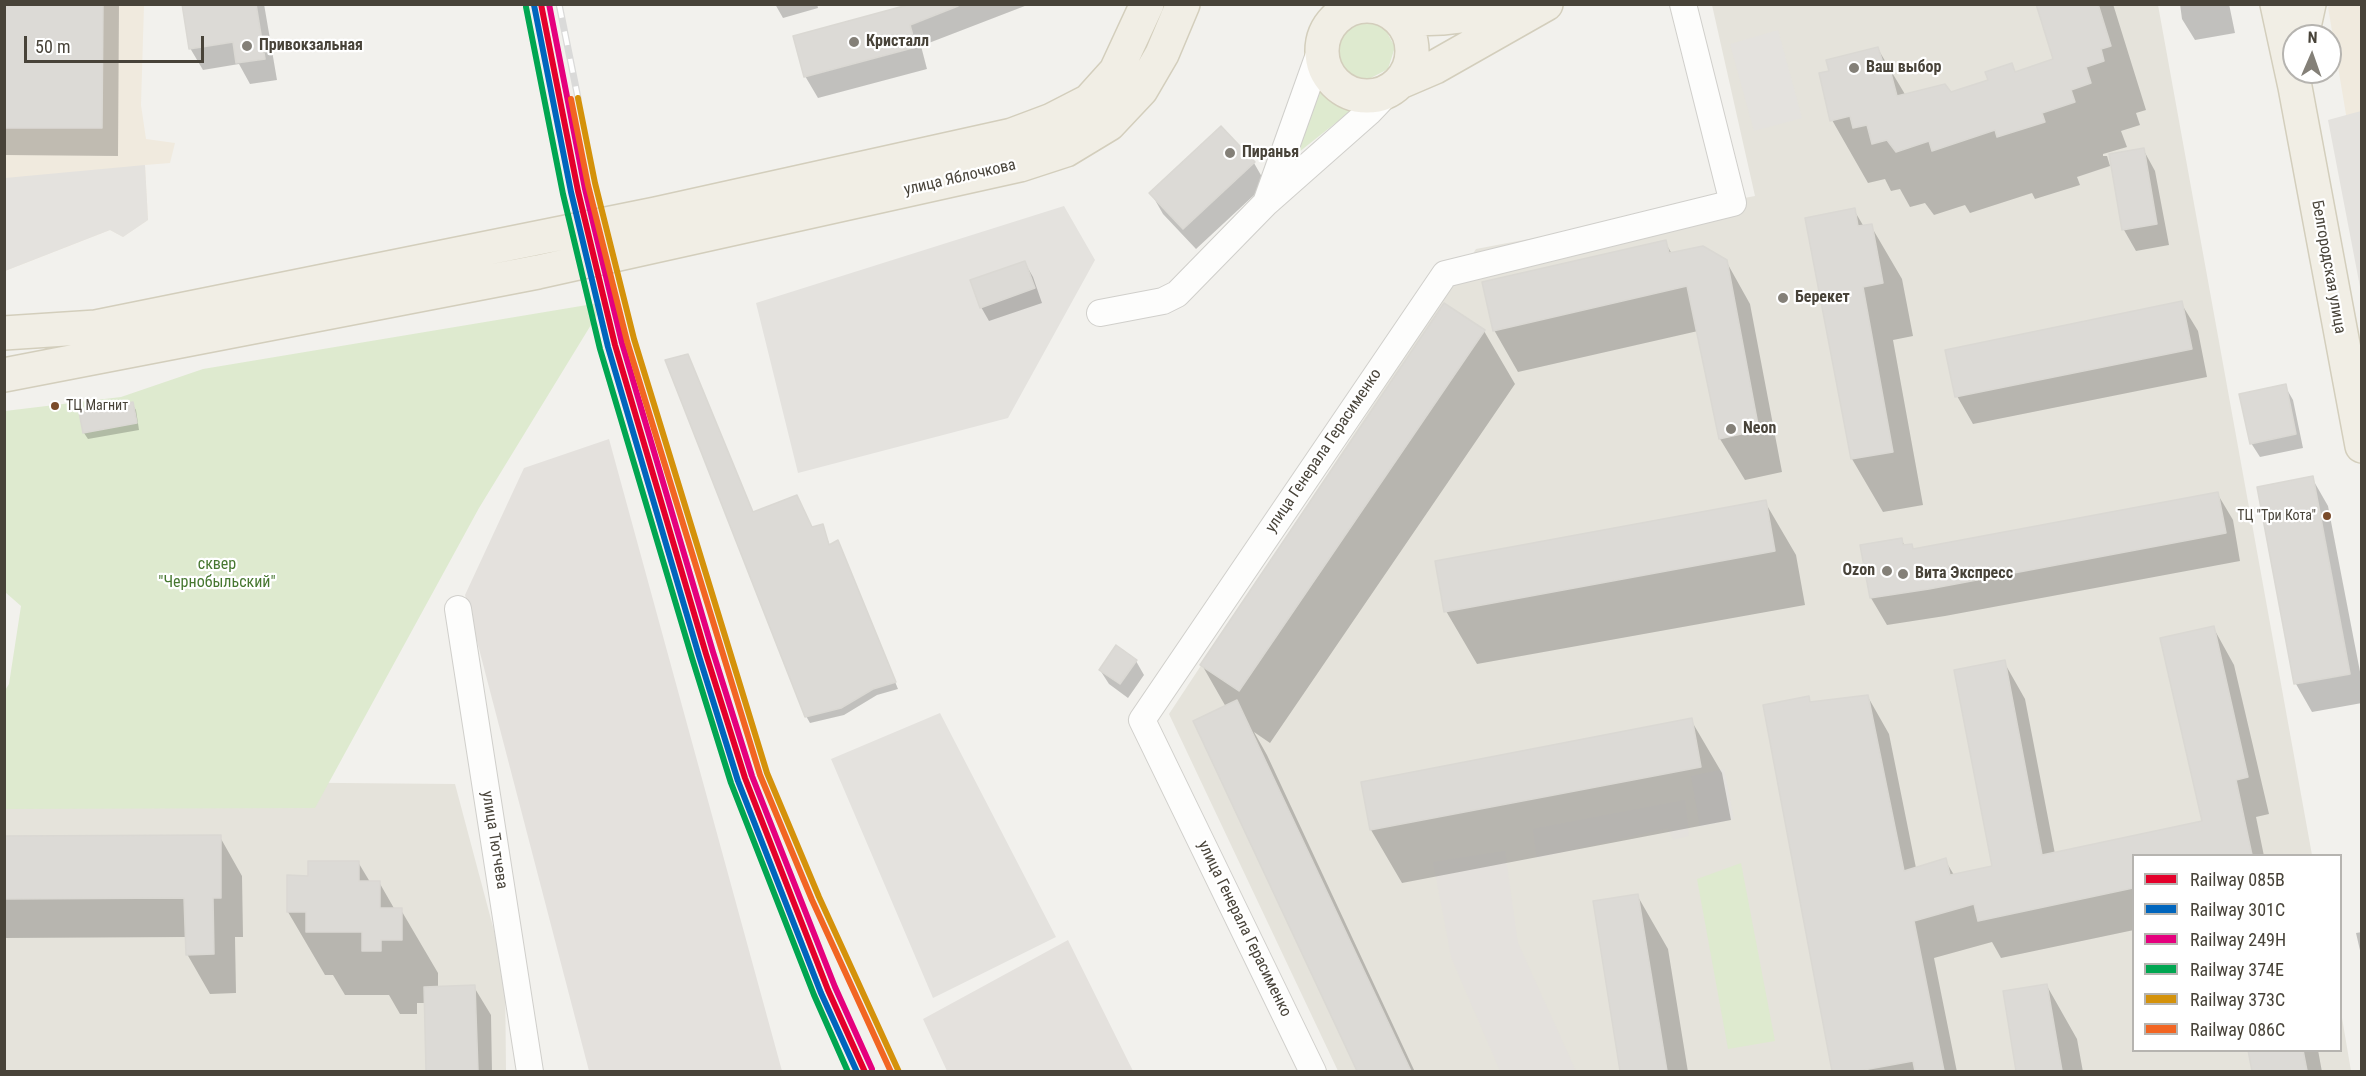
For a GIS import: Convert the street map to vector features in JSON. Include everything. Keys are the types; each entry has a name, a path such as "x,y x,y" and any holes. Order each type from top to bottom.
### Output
{"main road":[{"name":"улица Яблочкова","path":"661,229 1012,135 1052,120 1089,101 1116,71 1147,4"},
{"name":"улица Яблочкова","path":"661,229 1020,165 1066,150 1109,124 1141,90 1161,54 1183,4"},
{"path":"1525,4 1477,14 1415,19 1369,5 1348,10 1324,29 1326,70 1343,89 1354,94 1366,96 1379,94 1426,72 1546,4"},
{"name":"Белгородская улица","path":"2277,4 2282,24"},
{"path":"2305,24 2309,4"},
{"path":"1386,9 1405,25 1413,48 1407,72 1395,86"},
{"name":"Белгородская улица","path":"2297,84 2361,446"},
{"path":"4,375 661,229"},
{"path":"4,333 96,327 535,256"}],"street":[{"name":"улица Генерала Герасименко","path":"1313,1071 1142,720 1445,274 1733,203 1683,4"},
{"path":"1266,203 1324,29"},
{"path":"1100,313 1163,301 1178,294 1266,203 1395,86"},
{"name":"улица Тютчева","path":"458,609 533,1069"}],"shaded area":[{"path":"5,5 144,5 141,105 146,139 175,143 170,163 145,165 148,220 123,237 110,230 5,271"},
{"path":"1712,5 2158,5 2312,854 2132,854 2132,1052 2342,1052 2342,1018 2351,1071 1338,1071 1169,714 1476,249 1755,196"},
{"path":"2361,5 2361,204 2341,84 2342,24 2331,24 2328,7"},
{"path":"1778,30 1802,118 1754,131 1730,44"},
{"path":"2362,112 2361,292 2328,120"},
{"path":"145,165 148,220 123,237 110,230 5,271 5,178"},
{"path":"1064,206 1095,260 1008,418 798,473 756,303"},
{"path":"609,439 782,1071 589,1071 465,595 524,468"},
{"path":"940,713 1056,937 933,998 831,759"},
{"path":"1724,769 1734,819 1700,827 1691,776"},
{"path":"5,780 455,784 505,972 506,1071 5,1072"},
{"path":"1685,800 1689,836 1673,840 1668,828 1537,858 1533,829"},
{"path":"1505,851 1518,943 1576,1071 1500,1071 1451,957 1433,862"},
{"path":"1068,940 1133,1071 947,1071 923,1019"}],"green space":[{"path":"1363,20 1384,27 1395,47 1388,69 1367,80 1345,72 1335,52 1342,30"},
{"path":"1319,76 1328,89 1343,98 1362,102 1294,156"},
{"name":"сквер \"Чернобыльский\"","path":"605,302 479,508 315,808 5,809 4,692 9,684 21,606 5,592 5,411 121,397 203,369"},
{"path":"1741,863 1775,1041 1728,1049 1697,879"}],"building":[{"path":"4,4 103,4 102,128 4,128"},
{"path":"182,4 256,4 265,59 236,63 233,42 189,49"},
{"name":"Кристалл","path":"911,4 958,6 910,25 916,47 804,77 793,36"},
{"path":"2036,4 2098,4 2111,46 2101,49 2104,61 2086,67 2091,83 2071,90 2075,102 2042,113 2045,122 1997,137 1995,130 1932,151 1929,141 1896,152 1887,140 1872,144 1867,125 1853,128 1850,116 1830,121 1819,73 1829,71 1826,60 1878,47 1883,63 1888,62 1897,96 1945,84 1951,92 1988,80 1985,72 2012,63 2015,72 2053,59"},
{"path":"1221,126 1255,162 1183,229 1149,193"},
{"path":"2144,148 2157,224 2122,230 2109,154"},
{"path":"1855,208 1858,226 1872,224 1883,283 1863,287 1893,452 1851,459 1805,218"},
{"path":"1666,240 1669,253 1703,246 1727,260 1759,430 1719,439 1687,286 1493,331 1482,282"},
{"path":"1025,261 1035,288 980,308 970,280"},
{"path":"2182,301 2192,349 1955,397 1945,350"},
{"path":"1444,303 1485,330 1239,691 1200,665"},
{"path":"688,354 753,512 797,495 812,527 823,524 829,545 838,540 896,682 873,689 841,708 805,717 665,360"},
{"path":"2286,384 2296,434 2250,444 2239,394"},
{"path":"133,402 137,423 83,433 79,412"},
{"path":"2313,476 2350,674 2294,684 2257,487"},
{"path":"2218,492 2226,533 1870,598 1860,545 1902,538 1903,545 1912,544 1913,549"},
{"path":"1766,500 1775,551 1444,612 1435,561"},
{"path":"2214,626 2248,777 2236,780 2252,854 2132,854 2132,888 1978,921 1974,904 1914,921 1944,1071 1915,1071 1913,1061 1858,1071 1832,1071 1763,705 1809,696 1810,702 1868,695 1904,871 1946,858 1950,875 1992,866 1954,670 2005,660 2042,855 2202,821 2160,638"},
{"path":"1116,645 1137,660 1120,684 1099,670"},
{"path":"1237,700 1411,1071 1357,1071 1193,721"},
{"path":"1692,718 1701,767 1370,830 1361,782"},
{"path":"221,835 221,898 213,898 214,954 186,955 184,898 4,899 4,836"},
{"path":"308,861 359,861 359,881 380,881 380,908 402,908 402,940 381,940 381,951 362,951 362,932 306,932 306,912 287,912 287,875 308,876"},
{"path":"1638,894 1667,1071 1620,1071 1593,901"},
{"path":"2047,984 2062,1071 2016,1071 2003,991"},
{"path":"475,985 478,1071 426,1071 424,987"},
{"path":"2248,1052 2303,1052 2307,1071 2252,1071"}],"railway":[{"path":"559,4 578,98"}],"rail line":[{"name":"085В","path":"541,4 578,191 615,345 706,654 745,778 828,990 865,1072"},
{"name":"249Н","path":"549,4 585,189 622,343 713,652 752,776 835,987 872,1069"},
{"name":"301С","path":"534,5 571,192 608,347 699,656 738,781 821,993 857,1072"},
{"name":"374Е","path":"526,7 563,194 600,349 692,658 731,783 814,995 848,1072"},
{"name":"373C","path":"578,98 595,183 634,339 767,773 819,897 899,1072"},
{"name":"086С","path":"571,99 588,185 627,341 760,775 812,900 891,1072"}],"place":[{"name":"Кристалл","path":"854,42"},
{"name":"Привокзальная","path":"247,46"},
{"name":"Ваш выбор","path":"1854,68"},
{"name":"Пиранья","path":"1230,153"},
{"name":"Берекет","path":"1783,298"},
{"name":"ТЦ Магнит","path":"55,406"},
{"name":"Neon","path":"1731,429"},
{"name":"ТЦ \"Три Кота\"","path":"2327,516"},
{"name":"Ozon","path":"1887,571"},
{"name":"Вита Экспресс","path":"1903,574"}]}
